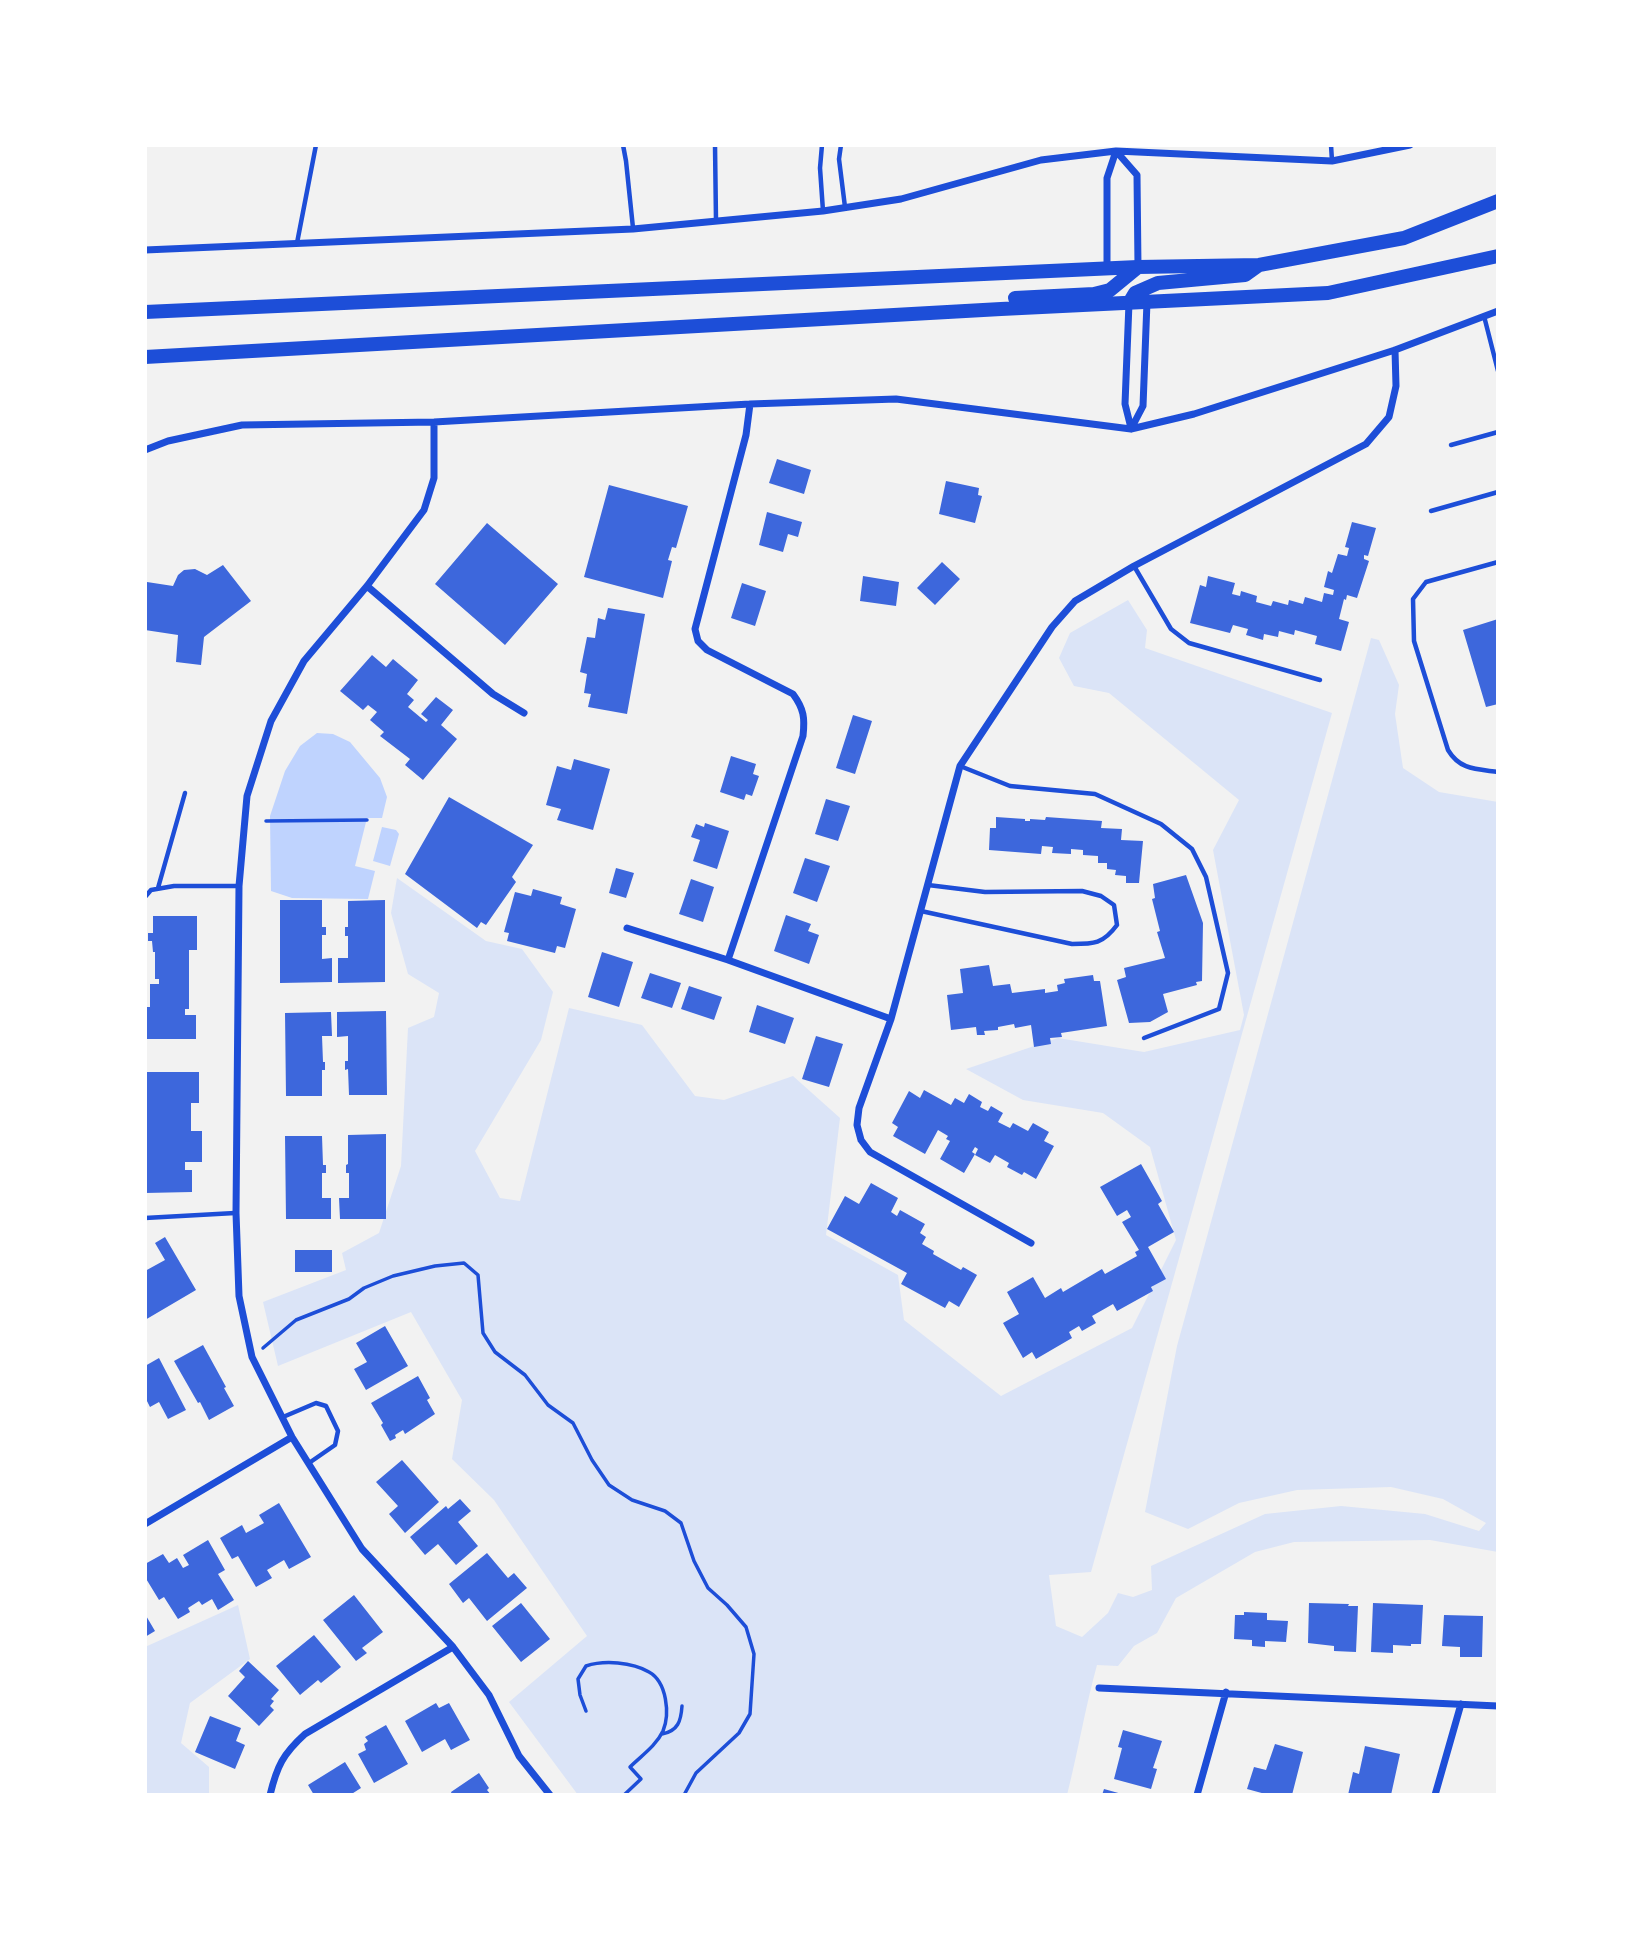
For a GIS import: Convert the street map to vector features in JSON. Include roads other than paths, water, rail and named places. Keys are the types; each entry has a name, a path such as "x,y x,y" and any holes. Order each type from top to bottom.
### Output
{"main road":[{"path":"145,312 1107,268 1259,265 1404,238 1498,201"},
{"path":"145,357 1328,293 1498,256"},
{"path":"1129,303 1135,293 1158,283 1245,275 1259,265"},
{"path":"1001,309 1010,299 1094,294 1110,290 1138,267"}],"street":[{"path":"145,250 633,229 823,211 901,199 1041,160 1116,151 1332,161 1410,145"},
{"path":"1116,151 1137,175 1138,267"},
{"path":"1107,268 1107,178 1116,151"},
{"path":"1131,429 1143,405 1147,302"},
{"path":"1129,303 1125,404 1131,429"},
{"path":"145,450 168,441 242,425 434,422 750,404 896,399 1131,429 1194,414 1395,350 1498,311"},
{"path":"1031,1243 870,1152 861,1140 858,1125 859,1108 891,1019 960,766 1052,627 1075,601 1133,566 1366,444 1389,417 1396,386 1395,350"},
{"path":"728,960 803,736 804,719 801,705 793,694 707,650 698,641 695,629 746,435 750,404"},
{"path":"434,422 434,478 424,510 367,586 304,661 271,722 247,796 239,886 236,1213 239,1297 252,1357 308,1463 362,1549 453,1647 489,1695 519,1756 550,1795"},
{"path":"367,586 493,694 524,713"},
{"path":"628,928 728,960 891,1019"},
{"path":"145,1524 292,1437"},
{"path":"270,1795 276,1770 290,1748 305,1734 453,1647"},
{"path":"1099,1688 1498,1706"},
{"path":"1197,1795 1226,1692"},
{"path":"1435,1795 1461,1704"}],"lane":[{"path":"297,244 316,145"},
{"path":"623,145 633,229"},
{"path":"715,145 716,222"},
{"path":"822,145 820,168 823,211"},
{"path":"841,145 839,159 845,207"},
{"path":"1331,145 1332,161"},
{"path":"1485,316 1498,371"},
{"path":"1451,445 1498,432"},
{"path":"1431,511 1498,492"},
{"path":"1498,562 1426,582 1413,599 1415,641 1448,750 1455,761 1472,769 1498,772"},
{"path":"1133,566 1171,629 1189,643 1320,680"},
{"path":"960,766 1010,786 1095,794 1161,824 1192,849 1206,877 1228,973 1219,1009 1144,1038"},
{"path":"158,888 185,793"},
{"path":"921,911 1072,944 1094,944 1108,937 1117,925 1114,905 1101,896 1082,891 985,892 928,885"},
{"path":"145,897 151,890 174,886 239,886"},
{"path":"145,1218 236,1213"},
{"path":"282,1418 316,1403 326,1406 338,1431 335,1445 308,1463"}],"water":[{"path":"317,733 333,734 350,742 380,778 387,797 382,818 367,818 355,866 375,871 368,899 292,898 271,891 270,816 285,771 300,746"},
{"path":"382,827 396,830 399,834 390,866 373,861"}]}
